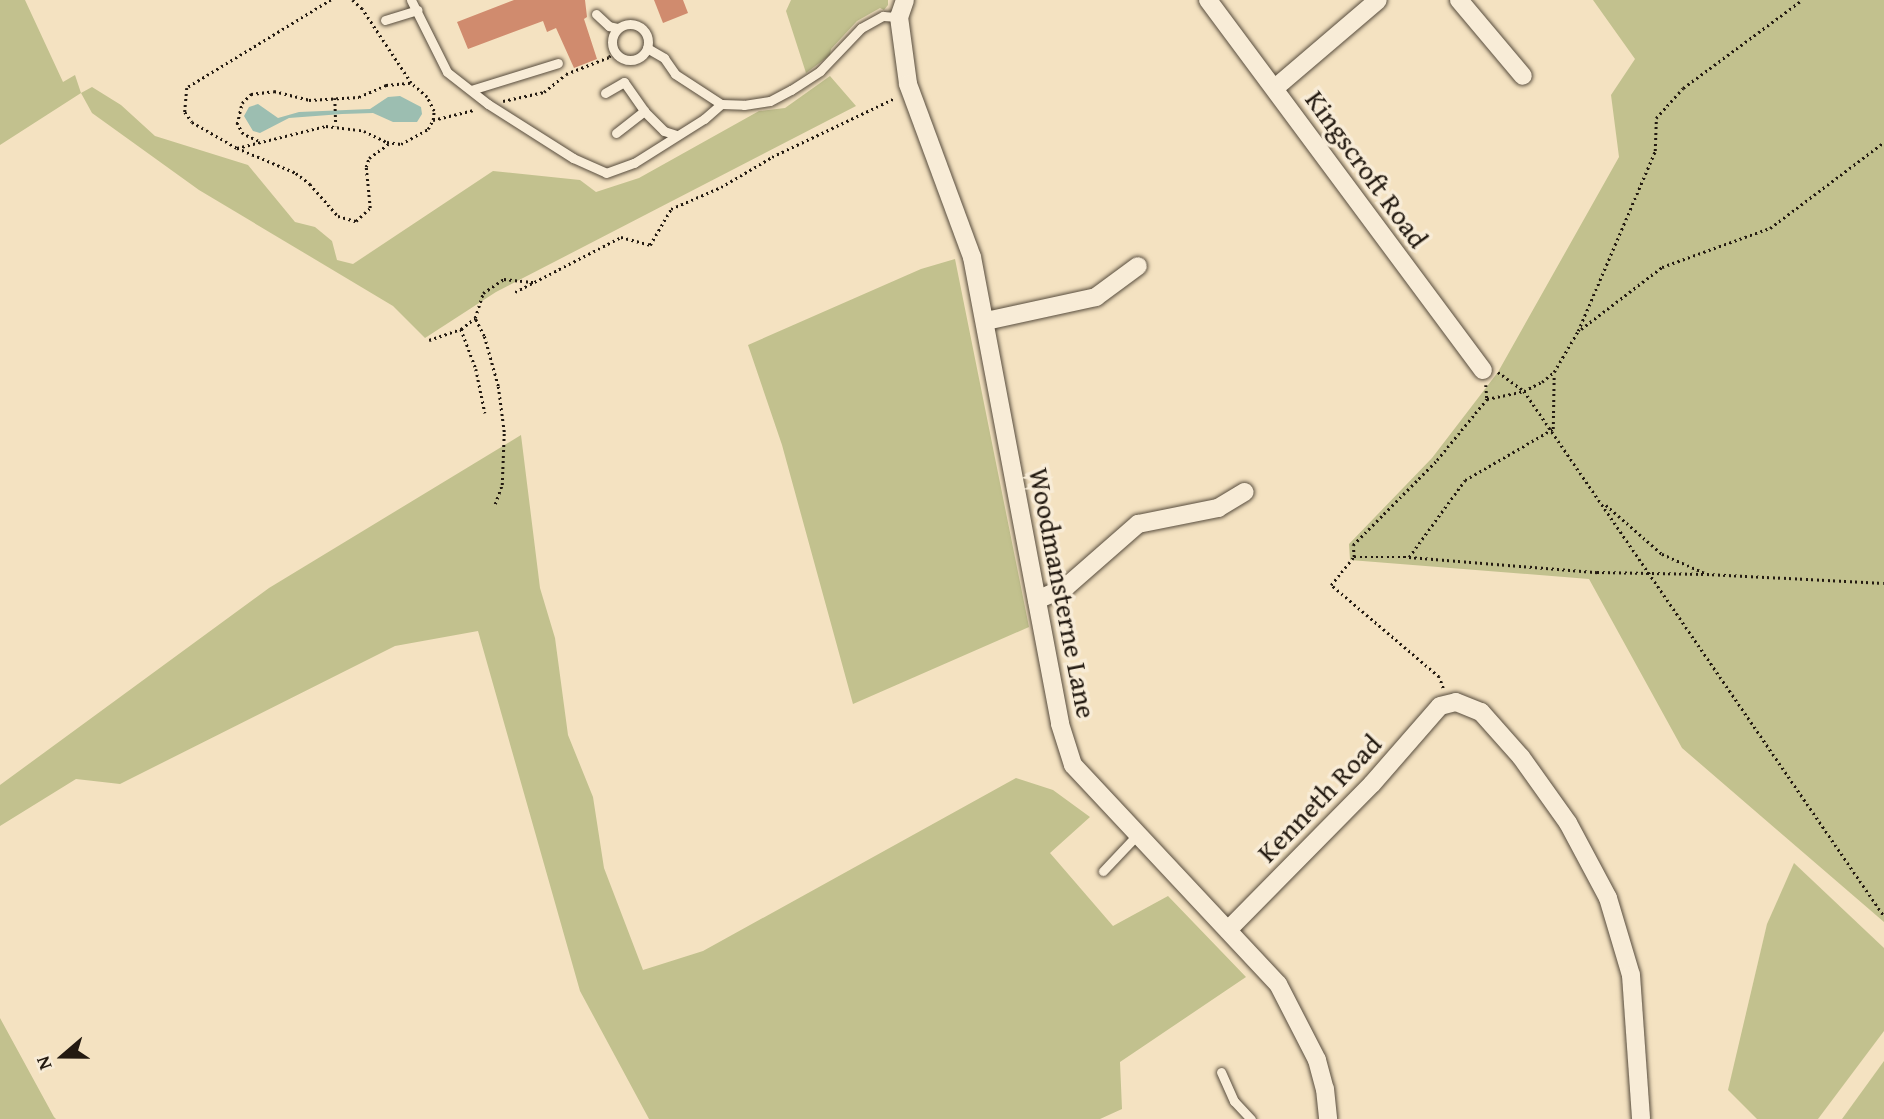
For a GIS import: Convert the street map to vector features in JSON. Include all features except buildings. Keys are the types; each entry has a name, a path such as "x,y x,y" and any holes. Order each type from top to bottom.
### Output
{"street":[{"name":"Kingscroft Road","path":"1208,0 1483,370"},
{"path":"1275,88 1378,0"},
{"path":"1459,0 1522,76"},
{"name":"Woodmansterne Lane","path":"902,8 911,92 972,257 1060,724 1073,765 1278,984 1293,1007 1317,1059 1325,1089 1328,1119"},
{"path":"986,321 1096,297 1138,266"},
{"path":"1037,600 1066,587 1138,524 1218,508 1245,492"},
{"path":"1448,702 1457,702 1481,712 1521,757 1568,823 1608,898 1631,975 1641,1119"},
{"name":"Kenneth Road","path":"1228,930 1372,784 1440,706 1448,702"}],"lane":[{"path":"411,0 447,72 488,104 573,158 606,173 634,163 704,119 721,104"},
{"path":"647,48 664,58 675,74 721,104 744,105 770,101 820,71 861,27 902,8"},
{"path":"385,20 416,10"},
{"path":"596,14 609,26 617,29"},
{"path":"628,24 640,27 647,36 647,48 634,60 622,59 613,51 612,39 617,29 628,24"},
{"path":"471,90 558,62"},
{"path":"605,93 624,82 644,111 664,131 676,135"},
{"path":"616,133 644,111"},
{"path":"1103,871 1137,835"},
{"path":"1221,1072 1234,1101 1251,1119"}],"path":[{"path":"331,0 187,88 185,112 192,122 237,148 296,173 310,184 338,216 356,222 370,208 366,167 369,158 391,142"},
{"path":"237,148 258,141 335,126 363,131 401,144 428,129 434,111 427,97 411,83 362,9 352,0"},
{"path":"1448,702 1439,677 1331,585 1354,557 1353,545 1437,460 1487,399 1524,391 1542,383 1554,372 1578,331 1655,151 1656,118 1683,88 1802,0"},
{"path":"433,120 544,92 566,74 609,57 613,51"},
{"path":"258,141 243,134 237,124 242,103 251,94 274,92 309,100 359,97 386,85 411,83"},
{"path":"515,292 621,237 650,245 671,209 721,187 772,157 886,101 911,92"},
{"path":"335,98 335,126"},
{"path":"1578,331 1661,267 1770,228 1884,142"},
{"path":"429,340 461,329 475,318 483,293 504,279 535,282"},
{"path":"475,318 484,336 498,386 504,432 502,485 495,503"},
{"path":"461,329 476,369 485,412"},
{"path":"1483,370 1498,372 1524,391 1553,429 1884,916"},
{"path":"1553,429 1554,372"},
{"path":"1409,557 1465,480 1553,429"},
{"path":"1603,503 1662,554 1707,574"},
{"path":"1354,557 1409,557 1651,575 1707,574 1884,583"}],"shaded area":[{"path":"0,0 25,0 63,82 75,75 81,93 0,145"},
{"path":"791,0 888,0 888,5 884,10 880,8 857,21 831,49 830,55 806,73 786,11"},
{"path":"1593,0 1884,0 1884,922 1682,748 1589,579 1350,560 1349,544 1432,458 1498,372 1619,157 1611,95 1635,59"},
{"path":"830,76 856,106 496,292 425,338 393,306 199,190 92,113 81,93 92,87 121,105 155,136 248,165 295,222 315,227 332,241 337,260 353,264 493,171 580,180 596,192 639,178 759,111 785,108"},
{"path":"400,96 421,107 422,114 417,122 393,122 373,113 342,114 289,118 260,133 253,131 244,116 249,107 258,104 278,118 299,112 370,109 388,97"},
{"path":"955,259 1029,627 853,704 782,445 748,345 921,269"},
{"path":"521,435 540,588 555,638 568,735 593,797 604,868 643,970 703,951 1016,778 1053,790 1090,817 1050,853 1113,926 1168,896 1246,977 1120,1062 1122,1109 1100,1119 649,1119 580,991 478,631 395,646 120,784 76,779 0,826 0,785 269,588"},
{"path":"1794,863 1884,948 1884,1031 1818,1119 1757,1119 1728,1090 1767,924"},
{"path":"0,1018 54,1117 56,1119 0,1119"},
{"path":"1884,1061 1884,1119 1842,1119"}]}
